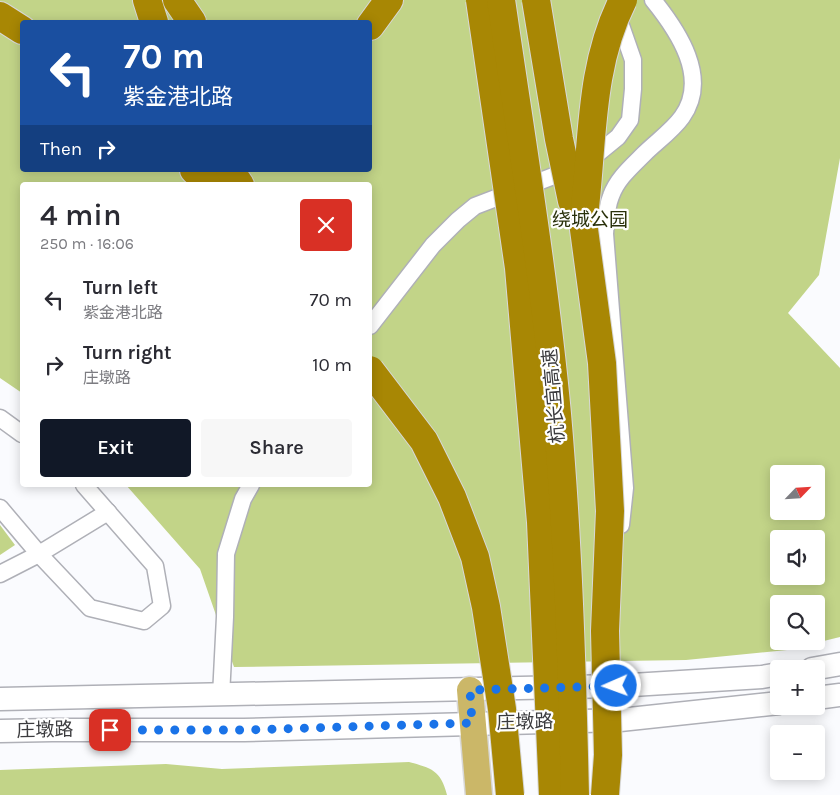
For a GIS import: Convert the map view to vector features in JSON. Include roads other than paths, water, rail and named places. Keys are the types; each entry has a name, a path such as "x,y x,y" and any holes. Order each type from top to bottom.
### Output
{"highway":[{"path":"147,0 153,20"},
{"path":"177,0 191,20"},
{"path":"372,23 389,0"},
{"name":"杭长宜高速","path":"480,0 519,268 541,522 553,795"},
{"name":"杭长宜高速","path":"501,0 541,269 557,415 568,594 575,795"},
{"path":"536,0 559,139 572,201 583,222"},
{"path":"605,795 608,755 605,631 610,511 602,363 583,222 592,117 601,60 623,0"},
{"path":"0,16 20,29"},
{"path":"196,172 208,182"},
{"path":"372,373 424,441 452,497 475,557 486,607 499,690 510,795"}],"main road":[{"path":"825,667 840,664"},
{"name":"庄墩路","path":"0,699 220,696 616,686 770,675"},
{"path":"614,795 620,720 616,686"},
{"path":"470,690 479,795"},
{"path":"825,697 840,695"},
{"name":"庄墩路","path":"0,731 244,730 620,720 770,704"}],"street":[{"path":"372,323 433,245 475,206 585,164 618,137 630,120 633,60 612,0"},
{"path":"616,686 612,596 625,488 605,234 607,212 611,195 623,175 682,117 692,99 694,78 687,52 664,13 653,0"},
{"path":"0,418 20,433"},
{"path":"0,508 39,554 90,608 144,621 162,606 155,566 86,487"},
{"path":"220,696 225,617 226,554 243,499 250,487"},
{"path":"0,574 39,554 108,512"}],"park label":[{"name":"绕城公园","path":"590,220"}]}
